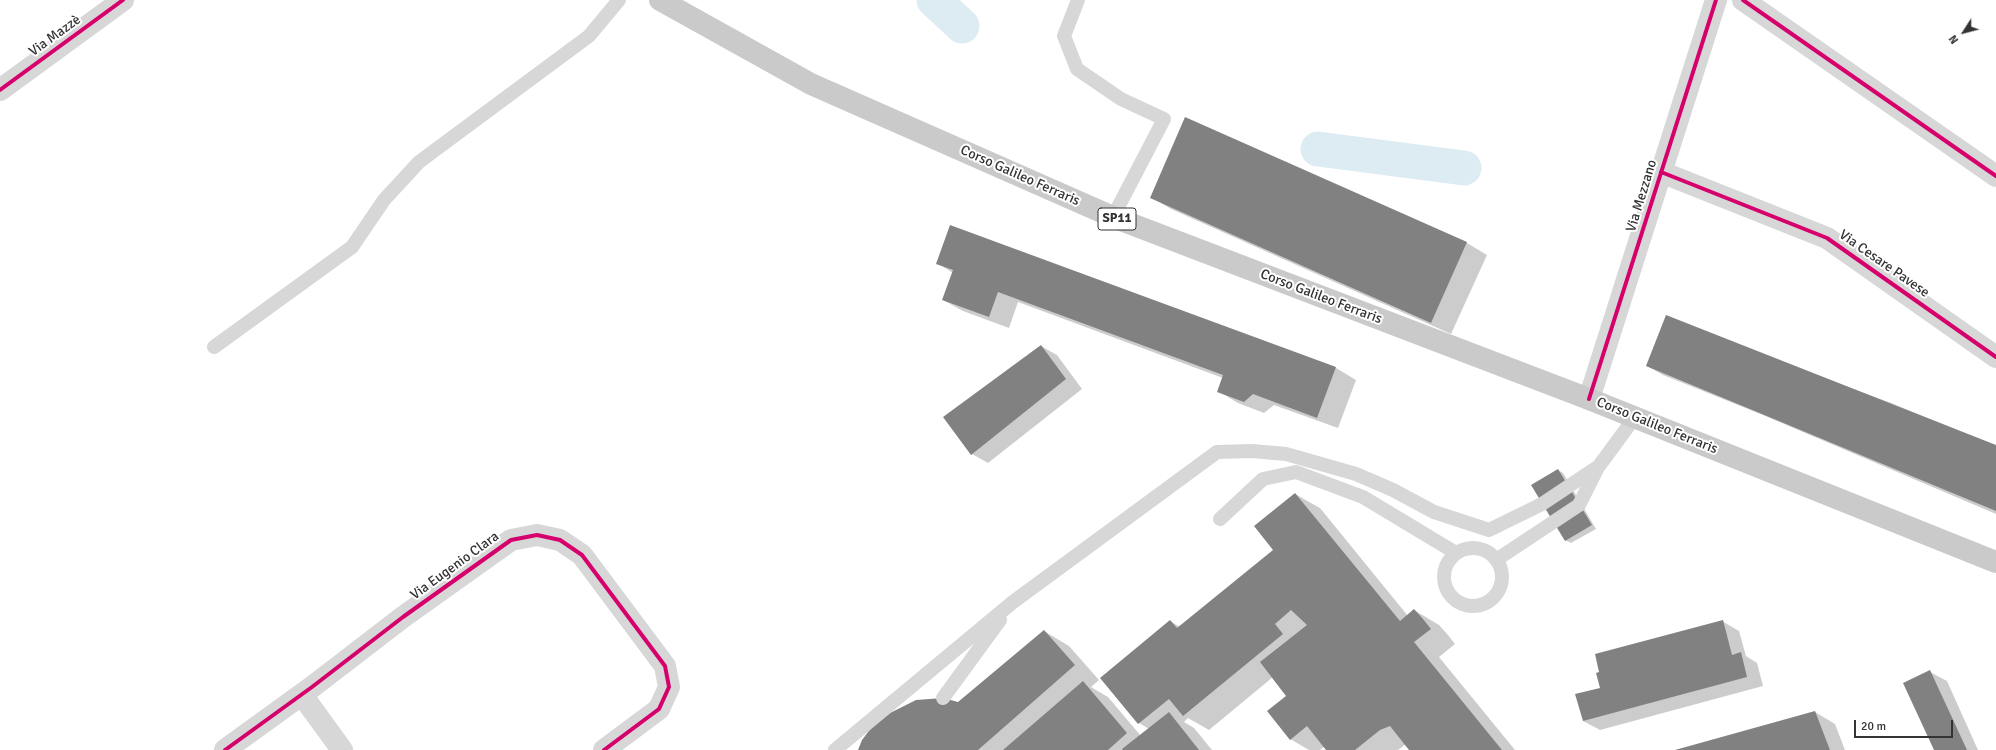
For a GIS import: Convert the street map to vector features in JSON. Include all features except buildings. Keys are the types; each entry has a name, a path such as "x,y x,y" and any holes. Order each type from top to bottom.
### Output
{"main road":[{"name":"Corso Galileo Ferraris","path":"660,0 811,84 1113,217 1589,399 1996,562"}],"street":[{"name":"Via Mazzè","path":"0,90 123,0"},
{"name":"Via Mezzano","path":"1589,399 1716,0"},
{"path":"1743,0 1996,176"},
{"name":"Via Cesare Pavese","path":"1661,172 1827,238 1996,357"},
{"name":"Via Eugenio Clara","path":"225,750 302,695 403,617 511,540 537,535 560,540 582,555 665,666 669,687 659,710 604,750"},
{"path":"302,695 342,750"}],"lane":[{"path":"214,347 352,247 384,200 419,162 589,36 619,0"},
{"path":"1078,0 1064,36 1077,69 1121,99 1164,119 1113,217"},
{"path":"1496,560 1579,505 1599,466 1634,417"},
{"path":"835,750 1013,602 1217,452 1252,451 1286,454 1356,474 1434,512 1489,530 1542,504 1599,466"},
{"path":"1220,519 1263,478 1296,472 1363,497 1456,553"},
{"path":"1475,548 1484,550 1496,560 1502,572 1502,582 1500,591 1494,599 1476,607 1466,607 1450,597 1445,588 1443,579 1444,569 1449,560 1456,553 1465,549 1475,548"},
{"path":"943,698 1013,602"}],"waterway":[{"path":"934,0 962,26"},
{"path":"1318,149 1464,168"}],"cycle path":[{"path":"0,90 123,0"},
{"path":"1589,399 1716,0"},
{"path":"1743,0 1996,176"},
{"path":"1661,172 1827,238 1996,357"},
{"path":"225,750 312,687 403,617 511,540 537,535 560,540 582,555 665,666 669,687 659,709 604,750"}]}
